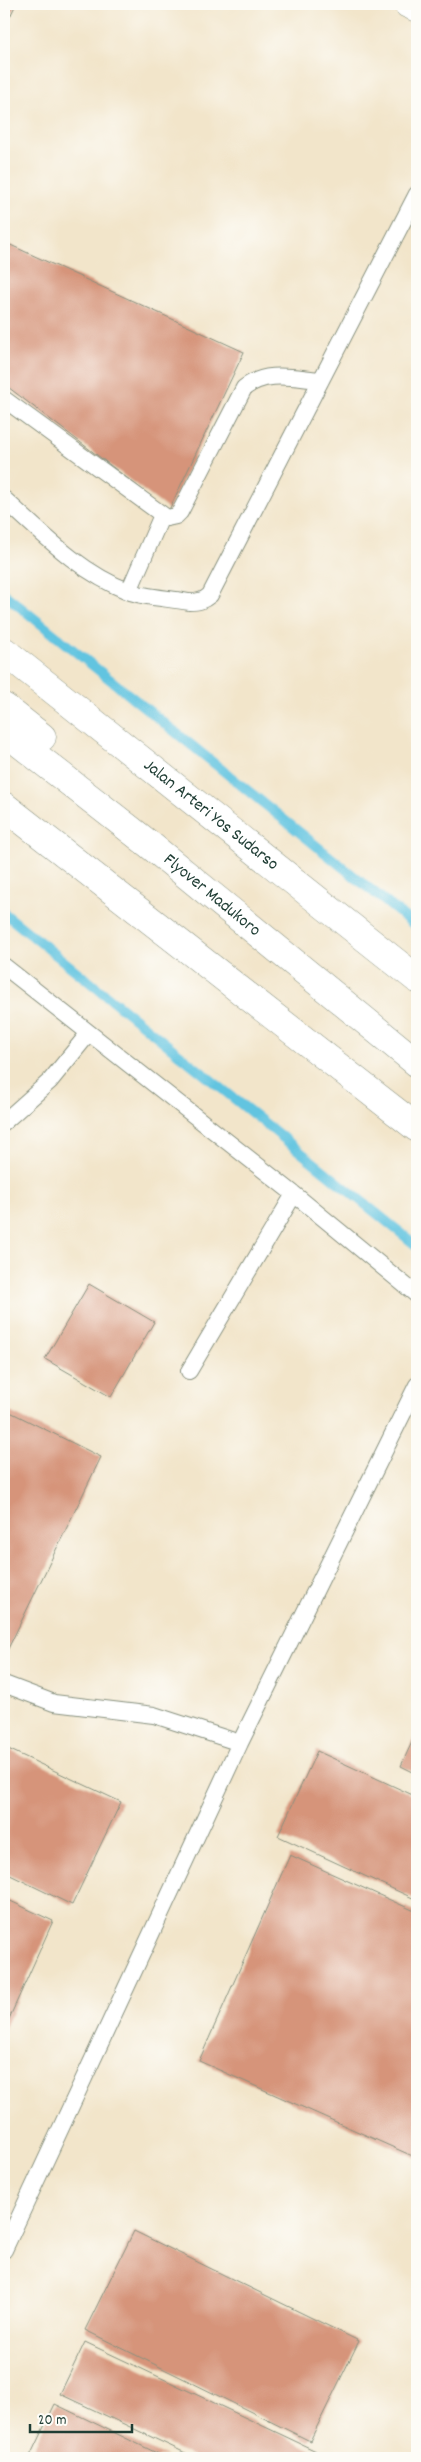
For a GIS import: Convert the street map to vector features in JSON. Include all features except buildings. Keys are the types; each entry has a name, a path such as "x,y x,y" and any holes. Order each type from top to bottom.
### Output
{"main road":[{"path":"408,4 417,8"},
{"name":"Jalan Arteri Yos Sudarso","path":"4,651 417,979"},
{"name":"Flyover Madukoro","path":"4,707 162,831 417,1038"},
{"name":"Flyover Madukoro","path":"4,731 150,845 417,1063"},
{"path":"4,806 417,1128"}],"lane":[{"path":"4,499 71,559 103,580 130,591 189,602 201,601 210,594 417,194"},
{"path":"4,398 162,515 172,517 180,512 244,388 252,382 267,376 321,380"},
{"path":"130,591 162,515"},
{"path":"4,966 294,1194 417,1295"},
{"path":"4,1122 50,1081 89,1033"},
{"path":"190,1371 294,1194"},
{"path":"4,2250 240,1743 417,1385"},
{"path":"4,1684 54,1703 154,1715 240,1743"}],"waterway":[{"path":"4,594 417,927"},
{"path":"4,913 417,1246"}]}
